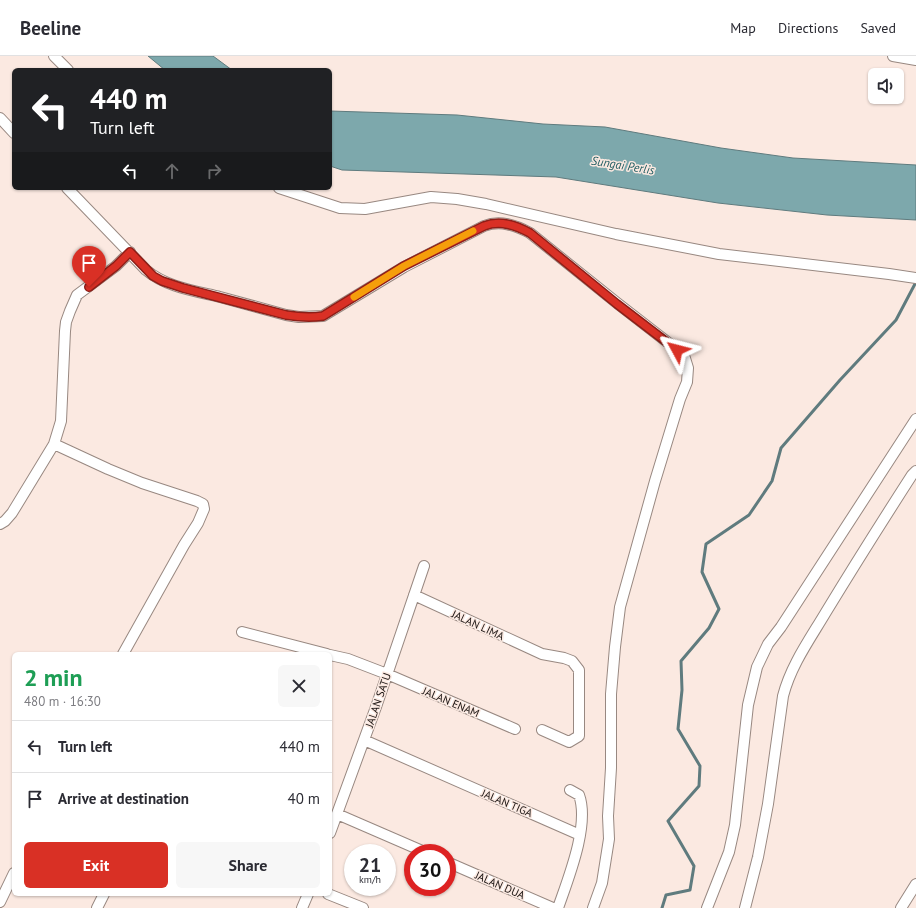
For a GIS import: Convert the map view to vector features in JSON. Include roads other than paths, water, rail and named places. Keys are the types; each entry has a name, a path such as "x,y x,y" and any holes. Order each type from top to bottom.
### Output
{"street":[{"path":"54,56 66,68"},
{"path":"893,56 916,60"},
{"path":"0,118 12,131"},
{"path":"70,190 153,276 162,281 183,288 286,315 299,317 323,316 404,266 484,226 494,222 505,224 523,229 530,233 617,304 684,355 688,368 686,382 620,607 611,694 611,768 608,816 609,839 602,883 593,908"},
{"path":"285,190 347,209 365,209 431,197 457,199 486,204 616,234 719,254 916,278"},
{"path":"0,524 12,513 54,444 62,414 66,322 77,296 101,279 130,252"},
{"path":"708,908 729,852 735,825 748,705 757,667 768,644 781,627 916,419"},
{"path":"54,444 142,483 198,501 203,504 204,509 198,523 184,545 124,652"},
{"path":"745,908 758,857 768,804 783,696 787,681 796,660 848,574 916,471"},
{"name":"JALAN SATU","path":"332,828 424,566"},
{"name":"JALAN LIMA","path":"414,595 542,654 572,661 579,670 579,736 569,742 542,730"},
{"path":"242,632 319,652"},
{"name":"JALAN ENAM","path":"332,655 348,659 387,674 515,729"},
{"name":"JALAN TIGA","path":"364,740 580,835"},
{"path":"558,908 570,873 580,835 581,802 579,795 570,790"},
{"path":"337,814 406,844"},
{"name":"JALAN DUA","path":"456,866 553,908"},
{"path":"0,902 12,877"},
{"path":"901,908 916,884"},
{"path":"97,908 103,896"},
{"path":"302,908 307,896"},
{"path":"332,896 363,908"}],"water":[{"path":"148,56 213,56 229,68 163,68"},
{"name":"Sungai Perlis","path":"332,111 457,115 543,124 605,127 721,148 793,158 916,165 916,220 827,215 718,203 556,177 342,170 332,167"}],"waterway":[{"path":"662,908 666,895 690,890 694,866 668,821 699,786 700,766 678,729 682,690 681,661 709,628 719,609 702,572 706,544 749,515 772,481 781,448 840,380 896,320 916,282"}]}
